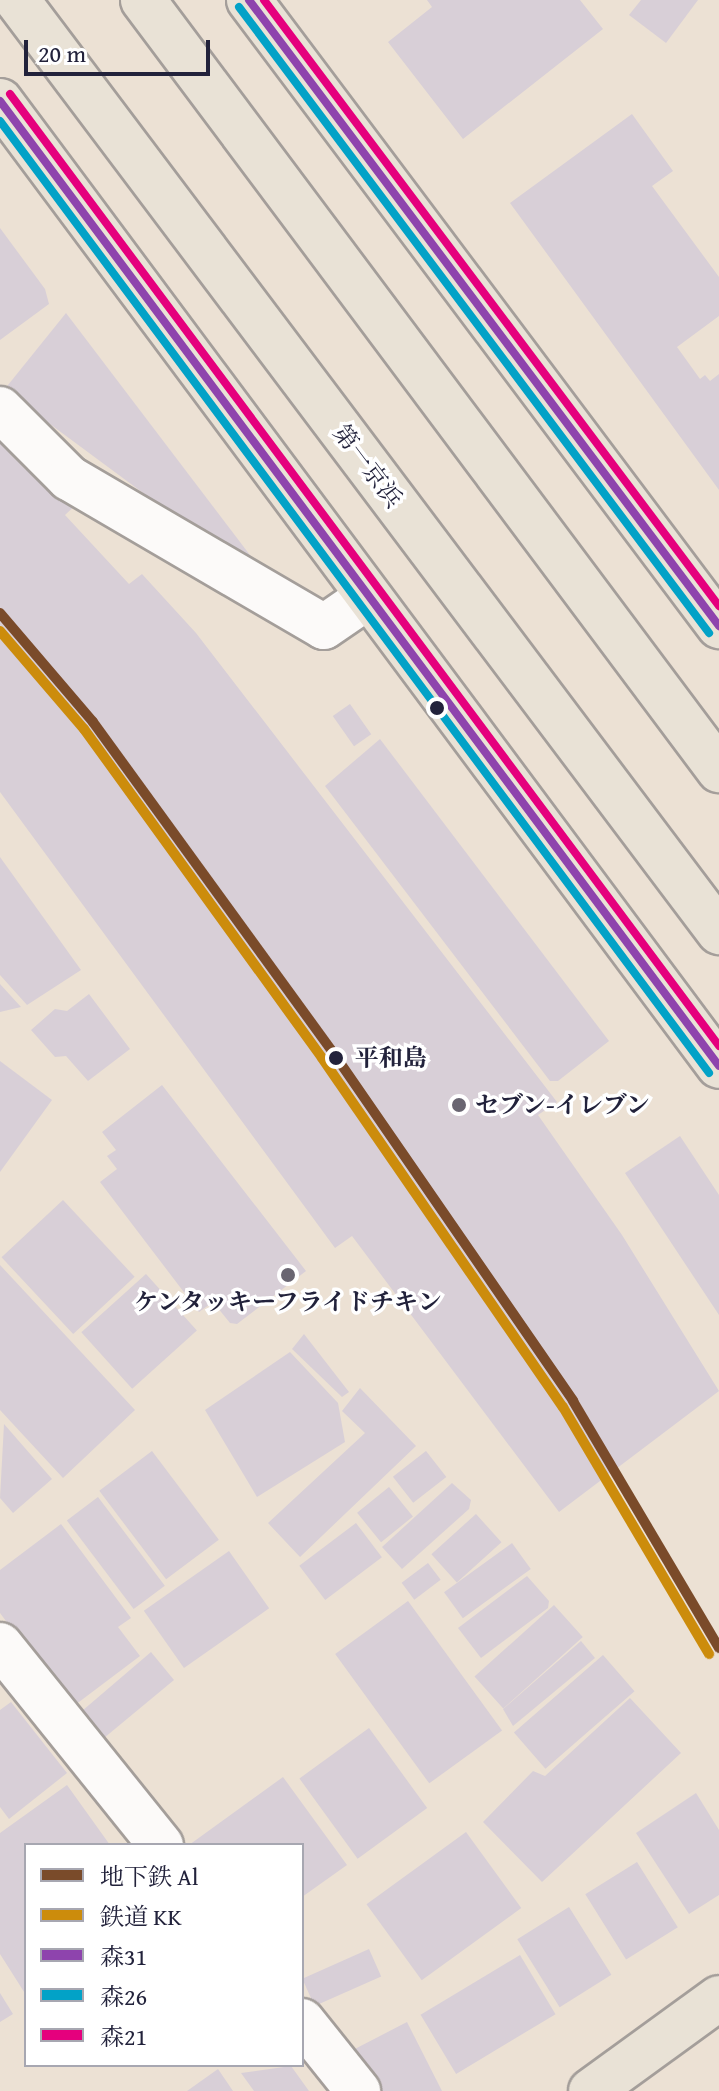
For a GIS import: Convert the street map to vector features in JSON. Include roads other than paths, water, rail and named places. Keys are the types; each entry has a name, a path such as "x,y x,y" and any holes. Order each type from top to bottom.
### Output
{"main road":[{"name":"第一京浜","path":"17,0 719,932"},
{"path":"143,0 719,770"},
{"path":"249,0 719,626"},
{"path":"0,101 366,598 719,1066"},
{"path":"591,2091 719,1998"}],"street":[{"path":"0,409 69,478 324,627 366,598"},
{"path":"0,1645 159,1843"},
{"path":"304,2024 358,2091"}],"metro line":[{"name":"Al","path":"0,613 93,722 332,1051 573,1401 719,1648"}],"rail line":[{"name":"KK","path":"0,631 84,729 322,1058 563,1407 709,1654"}],"place":[{"name":"平和島","path":"336,1058"},
{"name":"セブン-イレブン","path":"459,1105"},
{"name":"ケンタッキーフライドチキン","path":"288,1275"}]}
